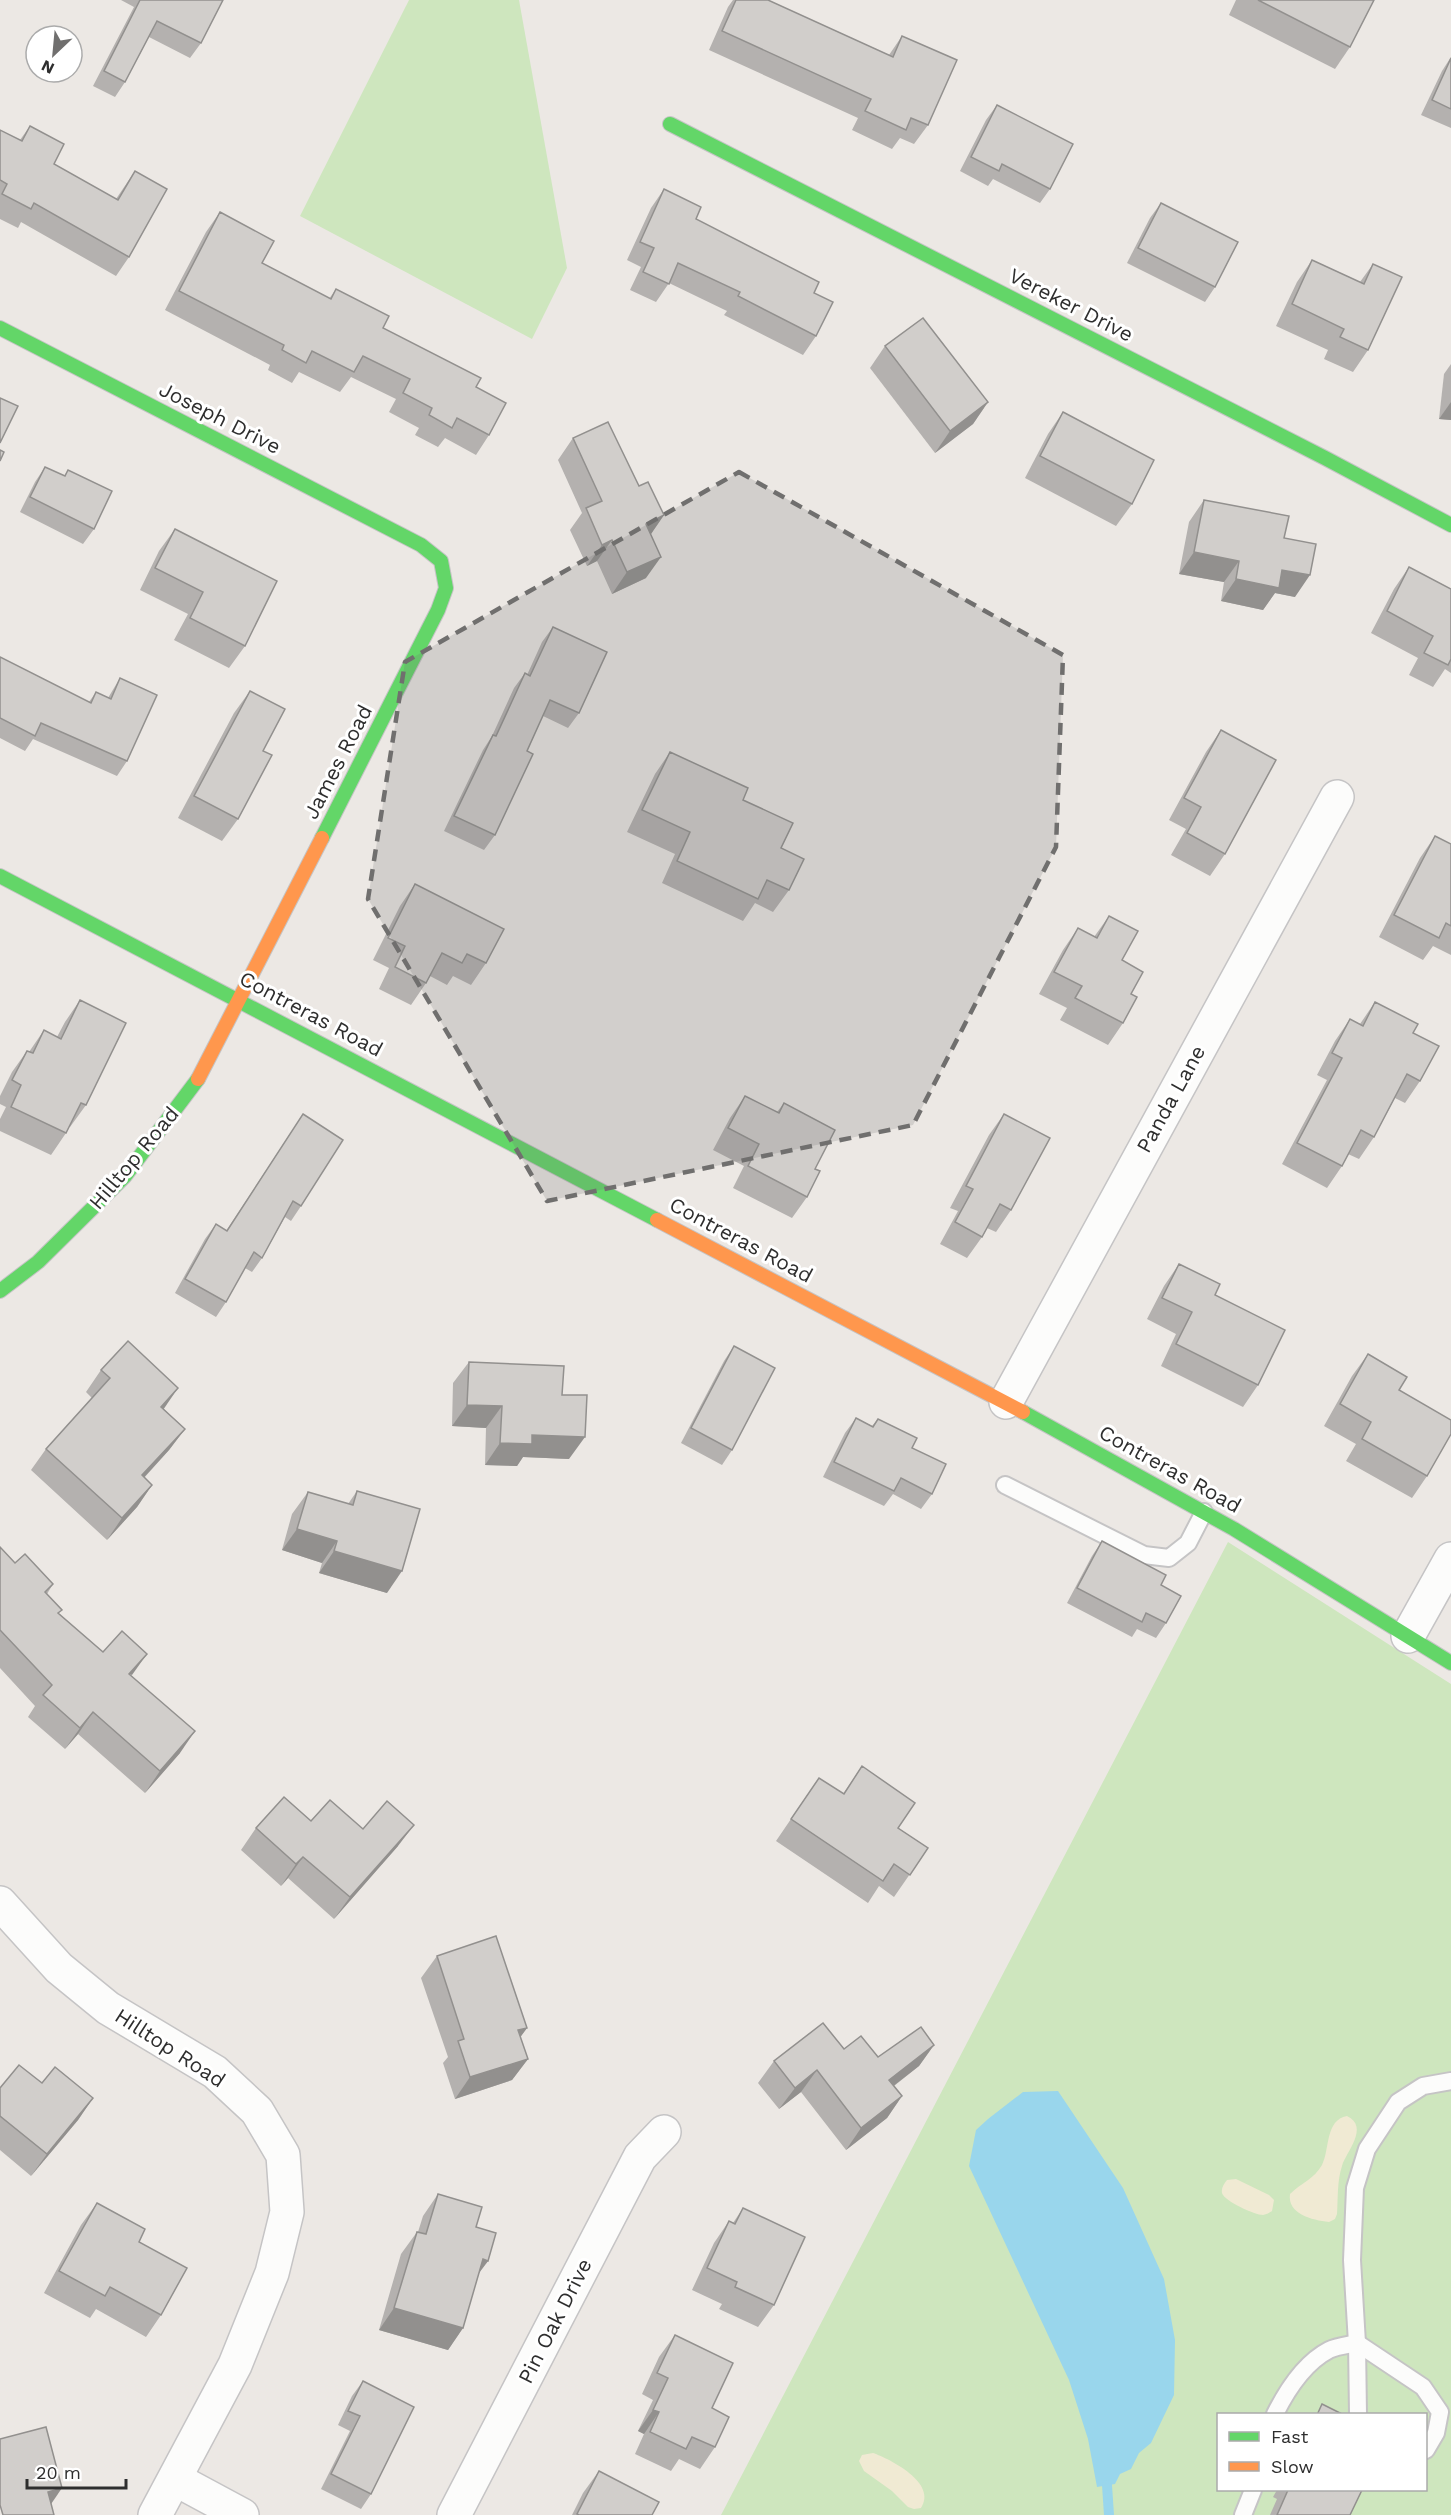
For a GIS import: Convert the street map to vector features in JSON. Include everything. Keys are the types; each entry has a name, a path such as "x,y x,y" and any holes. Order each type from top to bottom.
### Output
{"street":[{"name":"Vereker Drive","path":"670,124 1451,525"},
{"name":"Joseph Drive","path":"0,328 421,545"},
{"name":"James Road","path":"240,1001 438,610 446,588 441,561 421,545"},
{"name":"Panda Lane","path":"1006,1401 1337,797"},
{"name":"Contreras Road","path":"0,876 1006,1401 1204,1512 1451,1663"},
{"name":"Hilltop Road","path":"0,1291 38,1262 125,1176 195,1085 240,1001"},
{"path":"1408,1636 1451,1559"},
{"name":"Hilltop Road","path":"0,1904 59,1968 108,2008 215,2072 257,2111 283,2155 288,2212 272,2273 234,2364 155,2515"},
{"name":"Pin Oak Drive","path":"454,2515 640,2157 664,2132"},
{"path":"175,2479 242,2515"}],"lane":[{"path":"1005,1485 1144,1555 1169,1558 1188,1543 1204,1512"},
{"path":"1358,2413 1352,2260 1355,2188 1367,2149 1398,2102 1423,2086 1451,2080"},
{"path":"1276,2413 1286,2392 1308,2366 1330,2349 1357,2343 1423,2387 1446,2416 1427,2447"},
{"path":"1243,2515 1253,2491"}],"highlighted area":[{"path":"739,472 1063,655 1056,847 913,1125 547,1201 368,899 405,662"}],"green space":[{"path":"409,0 519,0 567,268 532,339 300,216"},
{"path":"1228,1542 1451,1684 1451,2515 721,2515"}],"sand":[{"path":"1347,2116 1354,2121 1357,2133 1340,2172 1337,2214 1335,2219 1329,2222 1308,2218 1292,2207 1290,2194 1319,2170 1335,2123"},
{"path":"1236,2179 1269,2195 1274,2200 1272,2211 1263,2215 1254,2213 1224,2196 1222,2188 1227,2180"},
{"path":"873,2453 900,2466 918,2481 925,2499 921,2508 908,2507 892,2491 864,2471 859,2461 862,2455"}],"water":[{"path":"1058,2091 1123,2188 1164,2279 1175,2340 1174,2395 1151,2443 1139,2453 1131,2469 1120,2474 1115,2484 1097,2487 1088,2439 1069,2380 969,2166 976,2130 988,2119 1023,2092"}],"building":[{"path":"140,0 223,0 201,43 157,21 125,82 104,71"},
{"path":"736,0 768,0 893,57 902,36 957,60 928,125 911,118 906,130 865,111 871,99 722,31"},
{"path":"1258,0 1374,0 1350,47"},
{"path":"1451,58 1451,109 1432,100"},
{"path":"997,105 1073,144 1050,189 1002,164 999,171 971,157"},
{"path":"30,126 64,144 54,164 118,200 135,171 167,189 129,257 34,203 31,209 2,194 7,184 0,180 0,130 22,141"},
{"path":"664,189 701,207 696,219 819,282 814,293 833,302 816,336 738,296 740,292 678,263 669,284 643,272 654,248 640,242"},
{"path":"1161,203 1238,242 1215,287 1138,248"},
{"path":"220,212 274,241 262,263 331,299 336,289 389,316 383,328 481,378 476,387 506,403 489,435 457,418 452,428 429,415 432,408 403,393 410,379 363,356 354,372 312,351 306,363 282,350 284,345 179,291"},
{"path":"1312,260 1364,284 1373,264 1402,277 1368,350 1340,337 1344,329 1292,304"},
{"path":"923,318 988,402 950,431 885,346"},
{"path":"0,398 18,406 0,443"},
{"path":"1063,412 1154,460 1132,504 1040,456"},
{"path":"608,422 639,486 648,482 664,515 646,524 661,557 627,572 612,540 602,545 586,508 602,501 573,438"},
{"path":"45,467 65,476 68,470 112,491 94,529 30,497"},
{"path":"1204,500 1289,516 1284,538 1316,544 1310,575 1282,570 1279,588 1236,579 1239,561 1194,552"},
{"path":"175,529 277,581 245,646 190,618 203,592 155,568"},
{"path":"1409,567 1451,589 1451,659 1448,665 1424,653 1433,636 1387,611"},
{"path":"553,627 607,652 579,713 550,700 527,751 533,754 495,835 454,816 493,735 496,736 525,673 530,676"},
{"path":"0,657 91,703 96,692 111,699 120,678 157,695 127,761 41,723 35,736 0,718"},
{"path":"250,691 285,709 263,751 272,755 238,819 194,796"},
{"path":"1221,730 1276,760 1225,854 1187,833 1201,807 1184,798"},
{"path":"670,752 748,788 743,800 793,823 781,848 804,859 789,890 767,880 758,899 677,861 690,832 642,810"},
{"path":"1435,836 1451,844 1451,926 1446,923 1439,938 1394,915"},
{"path":"415,884 504,929 486,963 467,954 462,963 442,953 426,983 395,967 405,946 388,938"},
{"path":"1109,916 1138,931 1122,960 1143,972 1131,994 1137,997 1123,1023 1075,998 1082,986 1054,972 1078,928 1097,938"},
{"path":"80,1000 126,1023 86,1105 81,1103 66,1133 11,1107 21,1085 12,1080 27,1051 33,1053 44,1030 61,1039"},
{"path":"1375,1002 1418,1024 1413,1033 1439,1046 1420,1081 1407,1074 1374,1137 1361,1130 1342,1166 1297,1143 1342,1058 1332,1053 1350,1019 1363,1026"},
{"path":"745,1096 779,1113 784,1103 835,1130 815,1169 820,1171 807,1197 748,1166 759,1144 728,1128"},
{"path":"303,1114 343,1140 301,1206 293,1201 262,1258 254,1252 226,1302 185,1279 216,1224 227,1231"},
{"path":"1004,1114 1050,1138 1011,1210 1000,1204 982,1237 955,1222 973,1189 966,1186"},
{"path":"1179,1264 1220,1284 1215,1295 1285,1330 1258,1385 1176,1344 1192,1312 1162,1298"},
{"path":"128,1341 178,1388 161,1407 185,1429 142,1475 152,1485 122,1518 46,1449 110,1378 101,1370"},
{"path":"734,1346 775,1368 732,1450 691,1428"},
{"path":"1368,1354 1407,1377 1399,1390 1451,1420 1451,1434 1427,1476 1362,1439 1371,1422 1340,1404"},
{"path":"469,1362 564,1366 562,1395 587,1395 585,1437 532,1435 532,1444 500,1443 502,1406 467,1405"},
{"path":"856,1418 873,1427 878,1419 917,1438 912,1448 946,1464 932,1494 901,1478 894,1491 834,1462"},
{"path":"357,1491 420,1509 402,1571 334,1551 337,1541 297,1529 308,1492 353,1505"},
{"path":"1102,1541 1166,1575 1161,1585 1181,1596 1166,1623 1146,1613 1142,1622 1077,1588"},
{"path":"0,1547 15,1563 25,1554 53,1584 45,1592 62,1610 58,1613 103,1652 122,1631 147,1654 129,1674 195,1731 160,1771 93,1712 80,1728 43,1695 52,1685 0,1630"},
{"path":"862,1766 915,1803 898,1828 928,1848 910,1875 894,1864 883,1881 791,1819 819,1778 844,1794"},
{"path":"284,1797 311,1821 330,1800 363,1829 387,1801 414,1825 350,1897 303,1857 296,1864 256,1828"},
{"path":"496,1936 527,2028 518,2030 528,2059 470,2077 458,2041 464,2039 437,1956"},
{"path":"823,2023 844,2049 861,2036 878,2057 921,2027 934,2045 889,2080 902,2096 861,2128 817,2070 795,2088 774,2061"},
{"path":"19,2065 42,2083 55,2067 93,2098 47,2154 0,2116 0,2088"},
{"path":"438,2194 482,2207 476,2227 496,2233 488,2261 483,2259 463,2328 394,2308 417,2232 426,2234"},
{"path":"97,2203 145,2229 139,2242 187,2268 161,2315 110,2287 105,2296 59,2271"},
{"path":"743,2208 805,2237 774,2305 735,2287 737,2282 707,2268 729,2221 735,2224"},
{"path":"675,2335 733,2363 712,2408 729,2417 715,2447 692,2437 686,2449 650,2432 659,2412 653,2410 668,2378 657,2373"},
{"path":"363,2381 414,2407 371,2494 331,2474 360,2416 348,2411"},
{"path":"1322,2404 1340,2413 1318,2413"},
{"path":"46,2427 62,2488 48,2492 54,2515 3,2515 0,2505 0,2439"},
{"path":"599,2471 659,2502 652,2515 577,2514"},
{"path":"1288,2491 1362,2491 1350,2515 1277,2515"}],"waterway":[{"path":"1107,2485 1109,2515"}],"traffic: fast":[{"path":"670,124 1325,458 1451,525"},
{"path":"0,328 421,545 441,561 446,588 438,610 322,838"},
{"path":"0,876 657,1220"},
{"path":"0,1291 38,1262 125,1176 198,1079"},
{"path":"1023,1412 1234,1529 1451,1663"}],"traffic: slow":[{"path":"198,1079 322,838"},
{"path":"657,1220 1023,1412"}]}
